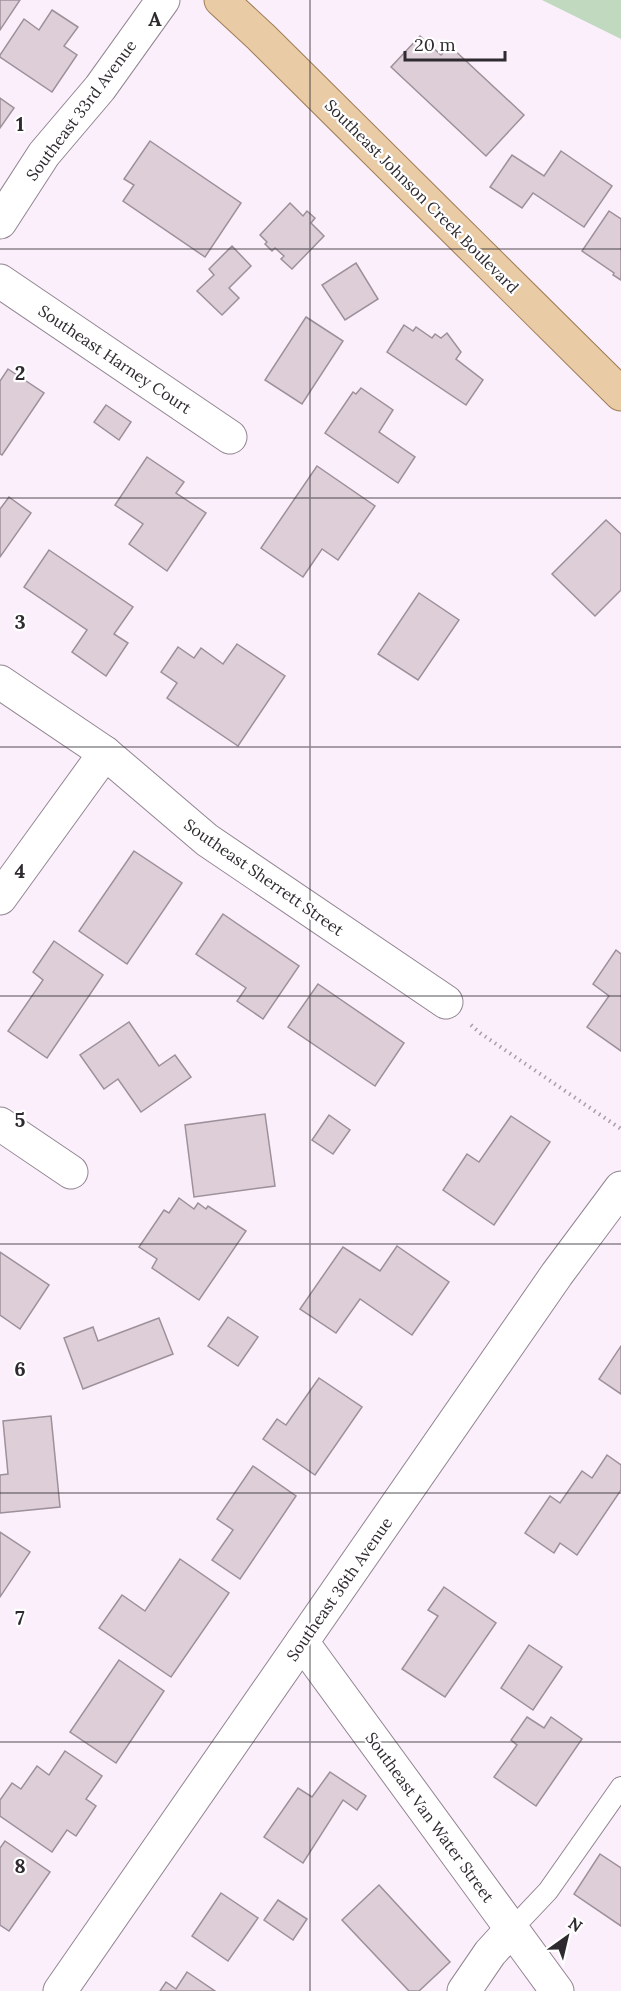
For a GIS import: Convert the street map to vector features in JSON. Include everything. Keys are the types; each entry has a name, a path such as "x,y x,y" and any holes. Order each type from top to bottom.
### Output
{"main road":[{"name":"Southeast Johnson Creek Boulevard","path":"221,0 621,394"}],"street":[{"name":"Southeast 33rd Avenue","path":"0,222 44,154 100,88 163,0"},
{"name":"Southeast Harney Court","path":"0,281 230,437"},
{"name":"Southeast Sherrett Street","path":"0,682 105,753 207,840 446,1002"},
{"path":"0,898 105,753"},
{"path":"0,1124 71,1172"},
{"name":"Southeast 36th Avenue","path":"60,1991 556,1274 621,1188"},
{"name":"Southeast Van Water Street","path":"302,1642 557,1991"},
{"path":"464,1991 490,1953 512,1929"}],"lane":[{"path":"512,1929 548,1891 621,1787"}],"path":[{"path":"446,1002 480,1033 621,1129"}],"green space":[{"path":"542,0 621,0 621,39"}],"building":[{"path":"0,0 20,0 0,30"},
{"path":"52,10 78,27 64,46 77,55 52,92 0,55 24,19 39,30"},
{"path":"420,36 441,55 450,46 524,115 486,156 391,67"},
{"path":"0,98 14,108 0,128"},
{"path":"150,141 241,203 205,257 123,201 134,185 124,179"},
{"path":"561,151 612,186 584,227 533,193 522,208 490,187 512,155 544,176"},
{"path":"290,203 303,216 307,211 315,218 311,223 324,236 292,269 281,259 284,256 275,248 272,251 260,235"},
{"path":"609,211 621,219 621,280 582,251"},
{"path":"232,246 251,266 229,288 239,298 222,315 197,291 214,275 209,269"},
{"path":"356,263 378,299 345,320 322,285"},
{"path":"306,317 343,341 302,404 265,380"},
{"path":"404,325 413,331 416,327 432,338 435,334 441,338 447,333 461,352 456,359 483,380 466,405 387,352"},
{"path":"8,369 44,393 2,455 0,454 0,381"},
{"path":"361,388 393,410 379,432 415,457 398,483 325,433 353,392 356,394"},
{"path":"106,405 131,422 119,440 94,422"},
{"path":"147,457 184,482 176,493 206,513 167,571 129,544 143,524 115,505"},
{"path":"317,466 375,506 338,560 322,549 303,577 261,548"},
{"path":"9,497 31,513 0,557 0,509"},
{"path":"606,520 621,534 621,590 595,616 552,574"},
{"path":"49,550 133,607 114,634 128,643 106,676 72,652 87,630 24,587"},
{"path":"419,593 459,620 418,680 378,654"},
{"path":"237,644 285,676 238,746 167,698 177,683 161,672 178,647 194,658 201,648 223,664"},
{"path":"134,851 182,883 127,964 79,931"},
{"path":"223,914 299,966 263,1019 237,1001 246,988 196,954"},
{"path":"54,941 103,975 47,1058 8,1031 43,980 33,972"},
{"path":"616,950 621,954 621,1051 587,1027 609,996 593,984"},
{"path":"318,984 404,1043 375,1086 288,1027"},
{"path":"129,1022 159,1066 175,1055 191,1077 141,1112 118,1079 104,1089 80,1055"},
{"path":"265,1114 275,1186 194,1197 185,1125"},
{"path":"329,1115 350,1130 333,1154 312,1140"},
{"path":"511,1116 550,1142 494,1225 443,1190 467,1154 479,1162"},
{"path":"179,1198 194,1209 198,1203 206,1209 208,1206 246,1231 199,1300 152,1268 157,1259 139,1247 164,1210 169,1213"},
{"path":"397,1246 449,1282 412,1335 360,1299 336,1333 300,1309 343,1247 380,1271"},
{"path":"0,1252 49,1285 20,1329 0,1315"},
{"path":"228,1317 258,1337 238,1366 208,1346"},
{"path":"159,1318 173,1354 83,1389 64,1338 93,1327 98,1341"},
{"path":"621,1346 621,1394 599,1379"},
{"path":"319,1378 362,1407 315,1475 263,1439 277,1419 286,1425"},
{"path":"51,1416 60,1507 0,1513 0,1475 8,1474 3,1421"},
{"path":"607,1455 621,1465 621,1490 577,1555 560,1543 554,1553 525,1533 550,1496 560,1503 582,1471 592,1478"},
{"path":"253,1466 296,1496 240,1579 212,1560 233,1530 217,1519"},
{"path":"0,1532 30,1552 0,1597"},
{"path":"180,1559 229,1593 171,1677 99,1628 122,1595 145,1611"},
{"path":"444,1587 496,1623 445,1697 402,1669 438,1616 428,1610"},
{"path":"529,1645 562,1667 533,1710 501,1688"},
{"path":"119,1660 164,1691 116,1763 70,1732"},
{"path":"527,1717 544,1728 551,1717 582,1739 536,1806 494,1777 517,1745 511,1740"},
{"path":"65,1751 102,1776 86,1799 96,1806 76,1836 67,1830 52,1852 0,1816 0,1800 12,1783 21,1789 37,1766 49,1775"},
{"path":"330,1772 366,1796 357,1810 343,1800 303,1863 264,1837 298,1788 312,1797"},
{"path":"5,1841 50,1872 9,1931 0,1925 0,1848"},
{"path":"600,1854 621,1868 621,1926 574,1894"},
{"path":"379,1885 450,1962 419,1991 409,1991 342,1920"},
{"path":"221,1893 258,1918 228,1961 192,1936"},
{"path":"278,1900 307,1919 293,1940 264,1920"},
{"path":"187,1972 215,1991 160,1991 166,1982 176,1989"}]}
